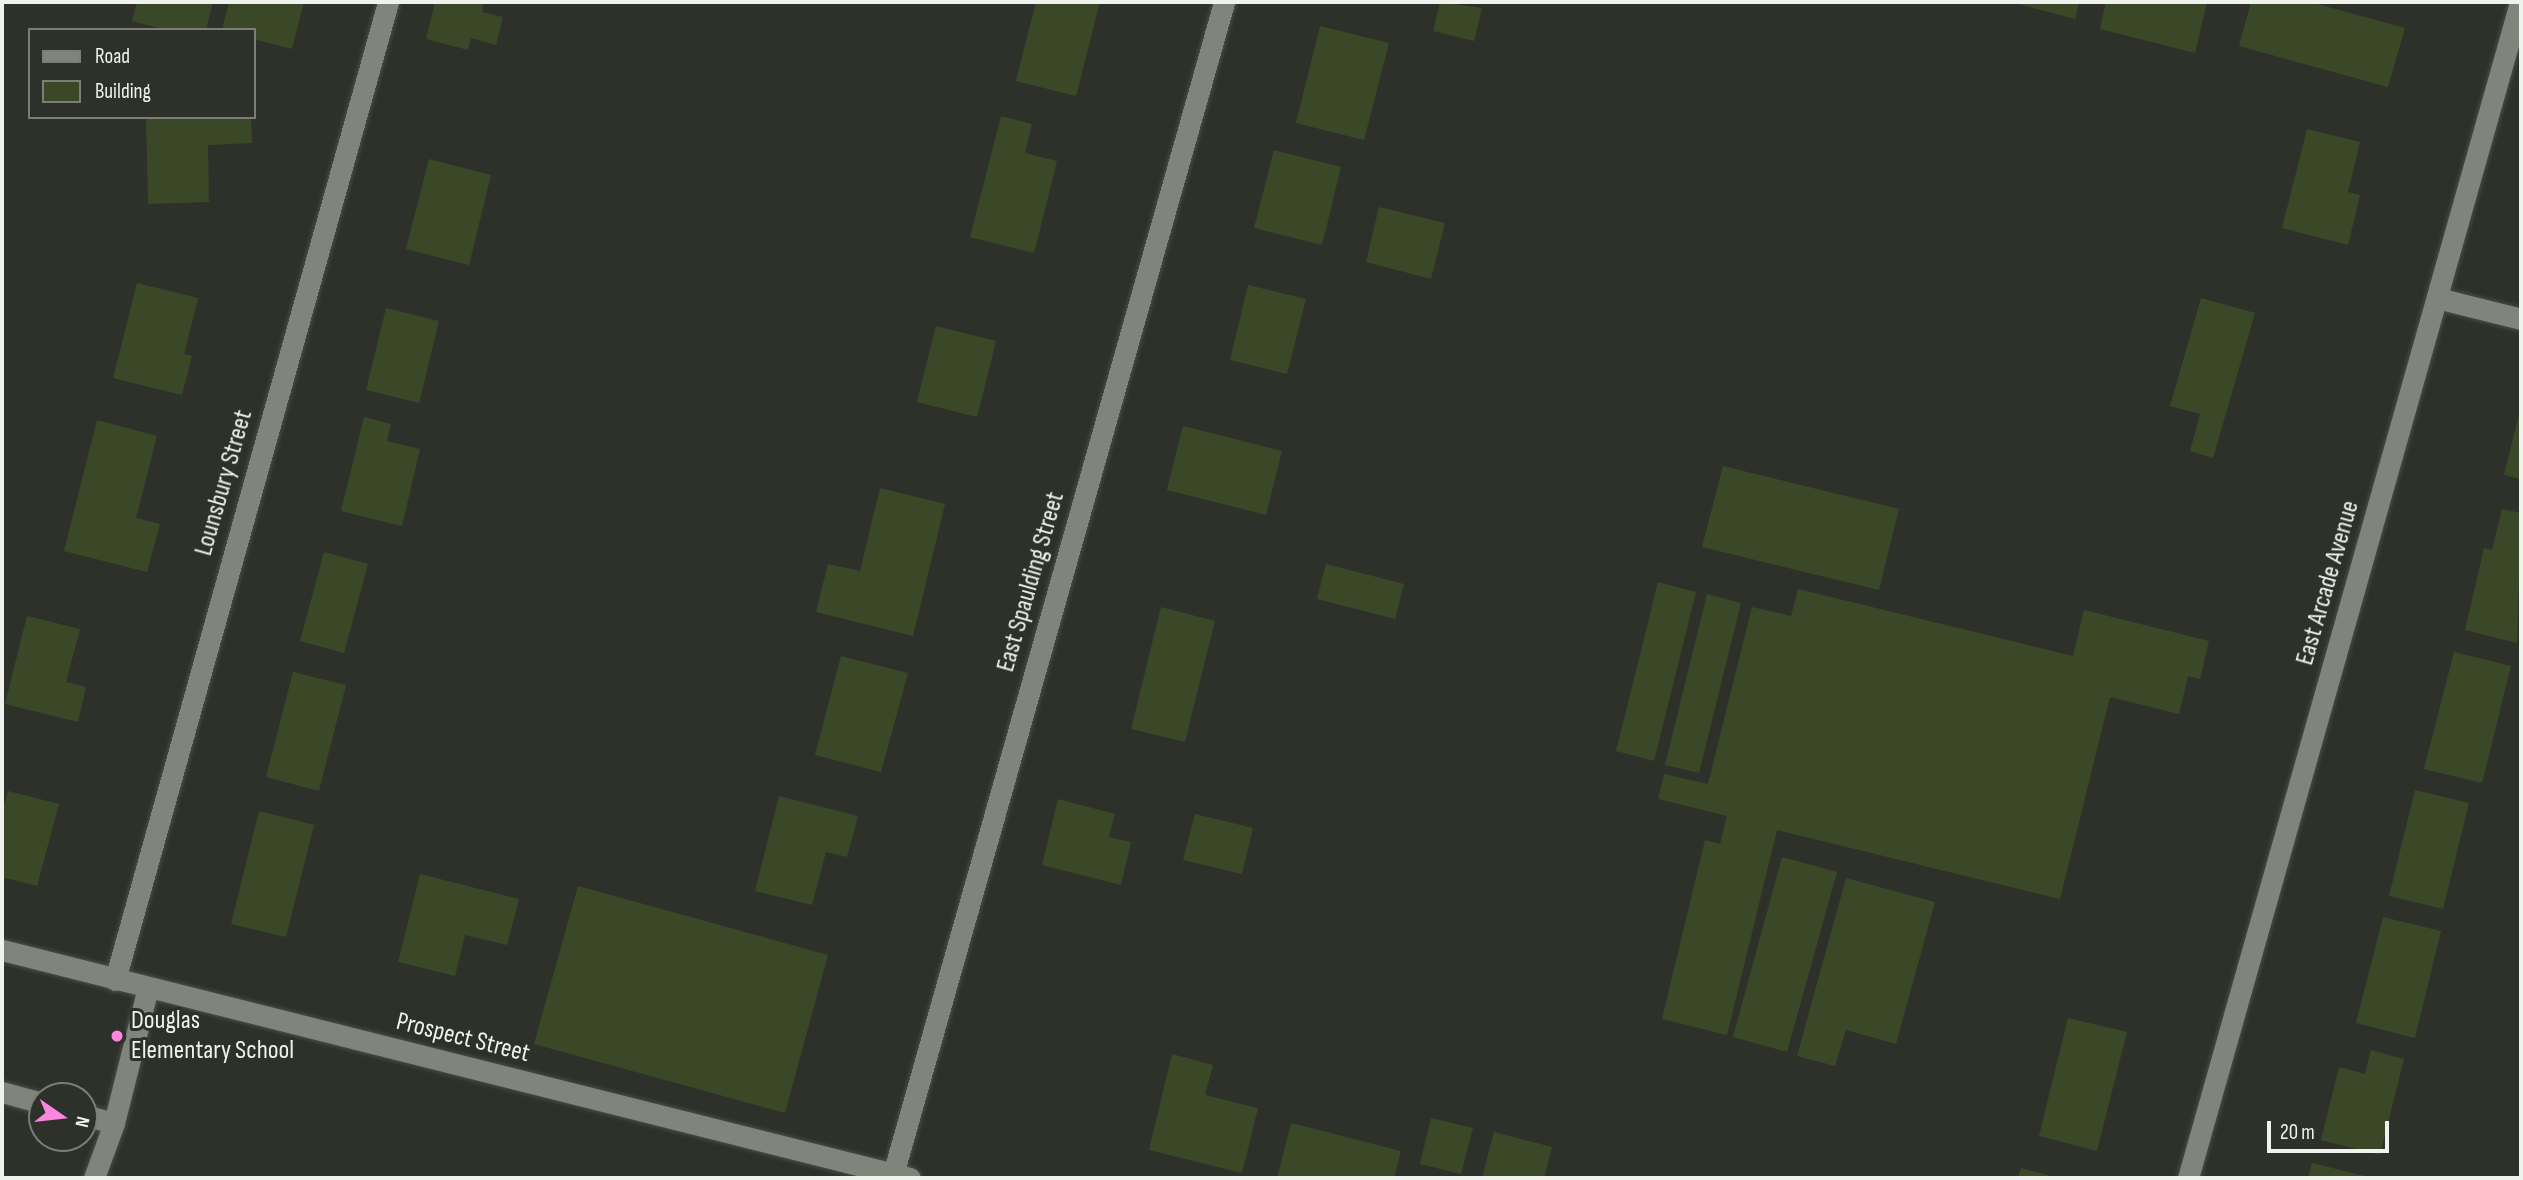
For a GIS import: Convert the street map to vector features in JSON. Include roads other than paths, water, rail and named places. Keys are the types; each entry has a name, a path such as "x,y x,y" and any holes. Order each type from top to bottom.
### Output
{"street":[{"name":"Lounsbury Street","path":"115,980 388,2"},
{"name":"East Spaulding Street","path":"899,1177 1224,2"},
{"name":"East Arcade Avenue","path":"2188,1178 2520,2"},
{"path":"2437,299 2521,319"},
{"name":"Prospect Street","path":"2,950 899,1177"},
{"path":"94,1178 114,1123 148,988"},
{"path":"2,1092 28,1099"},
{"path":"98,1119 114,1123"}],"place":[{"name":"Douglas Elementary School","path":"117,1036"}]}
